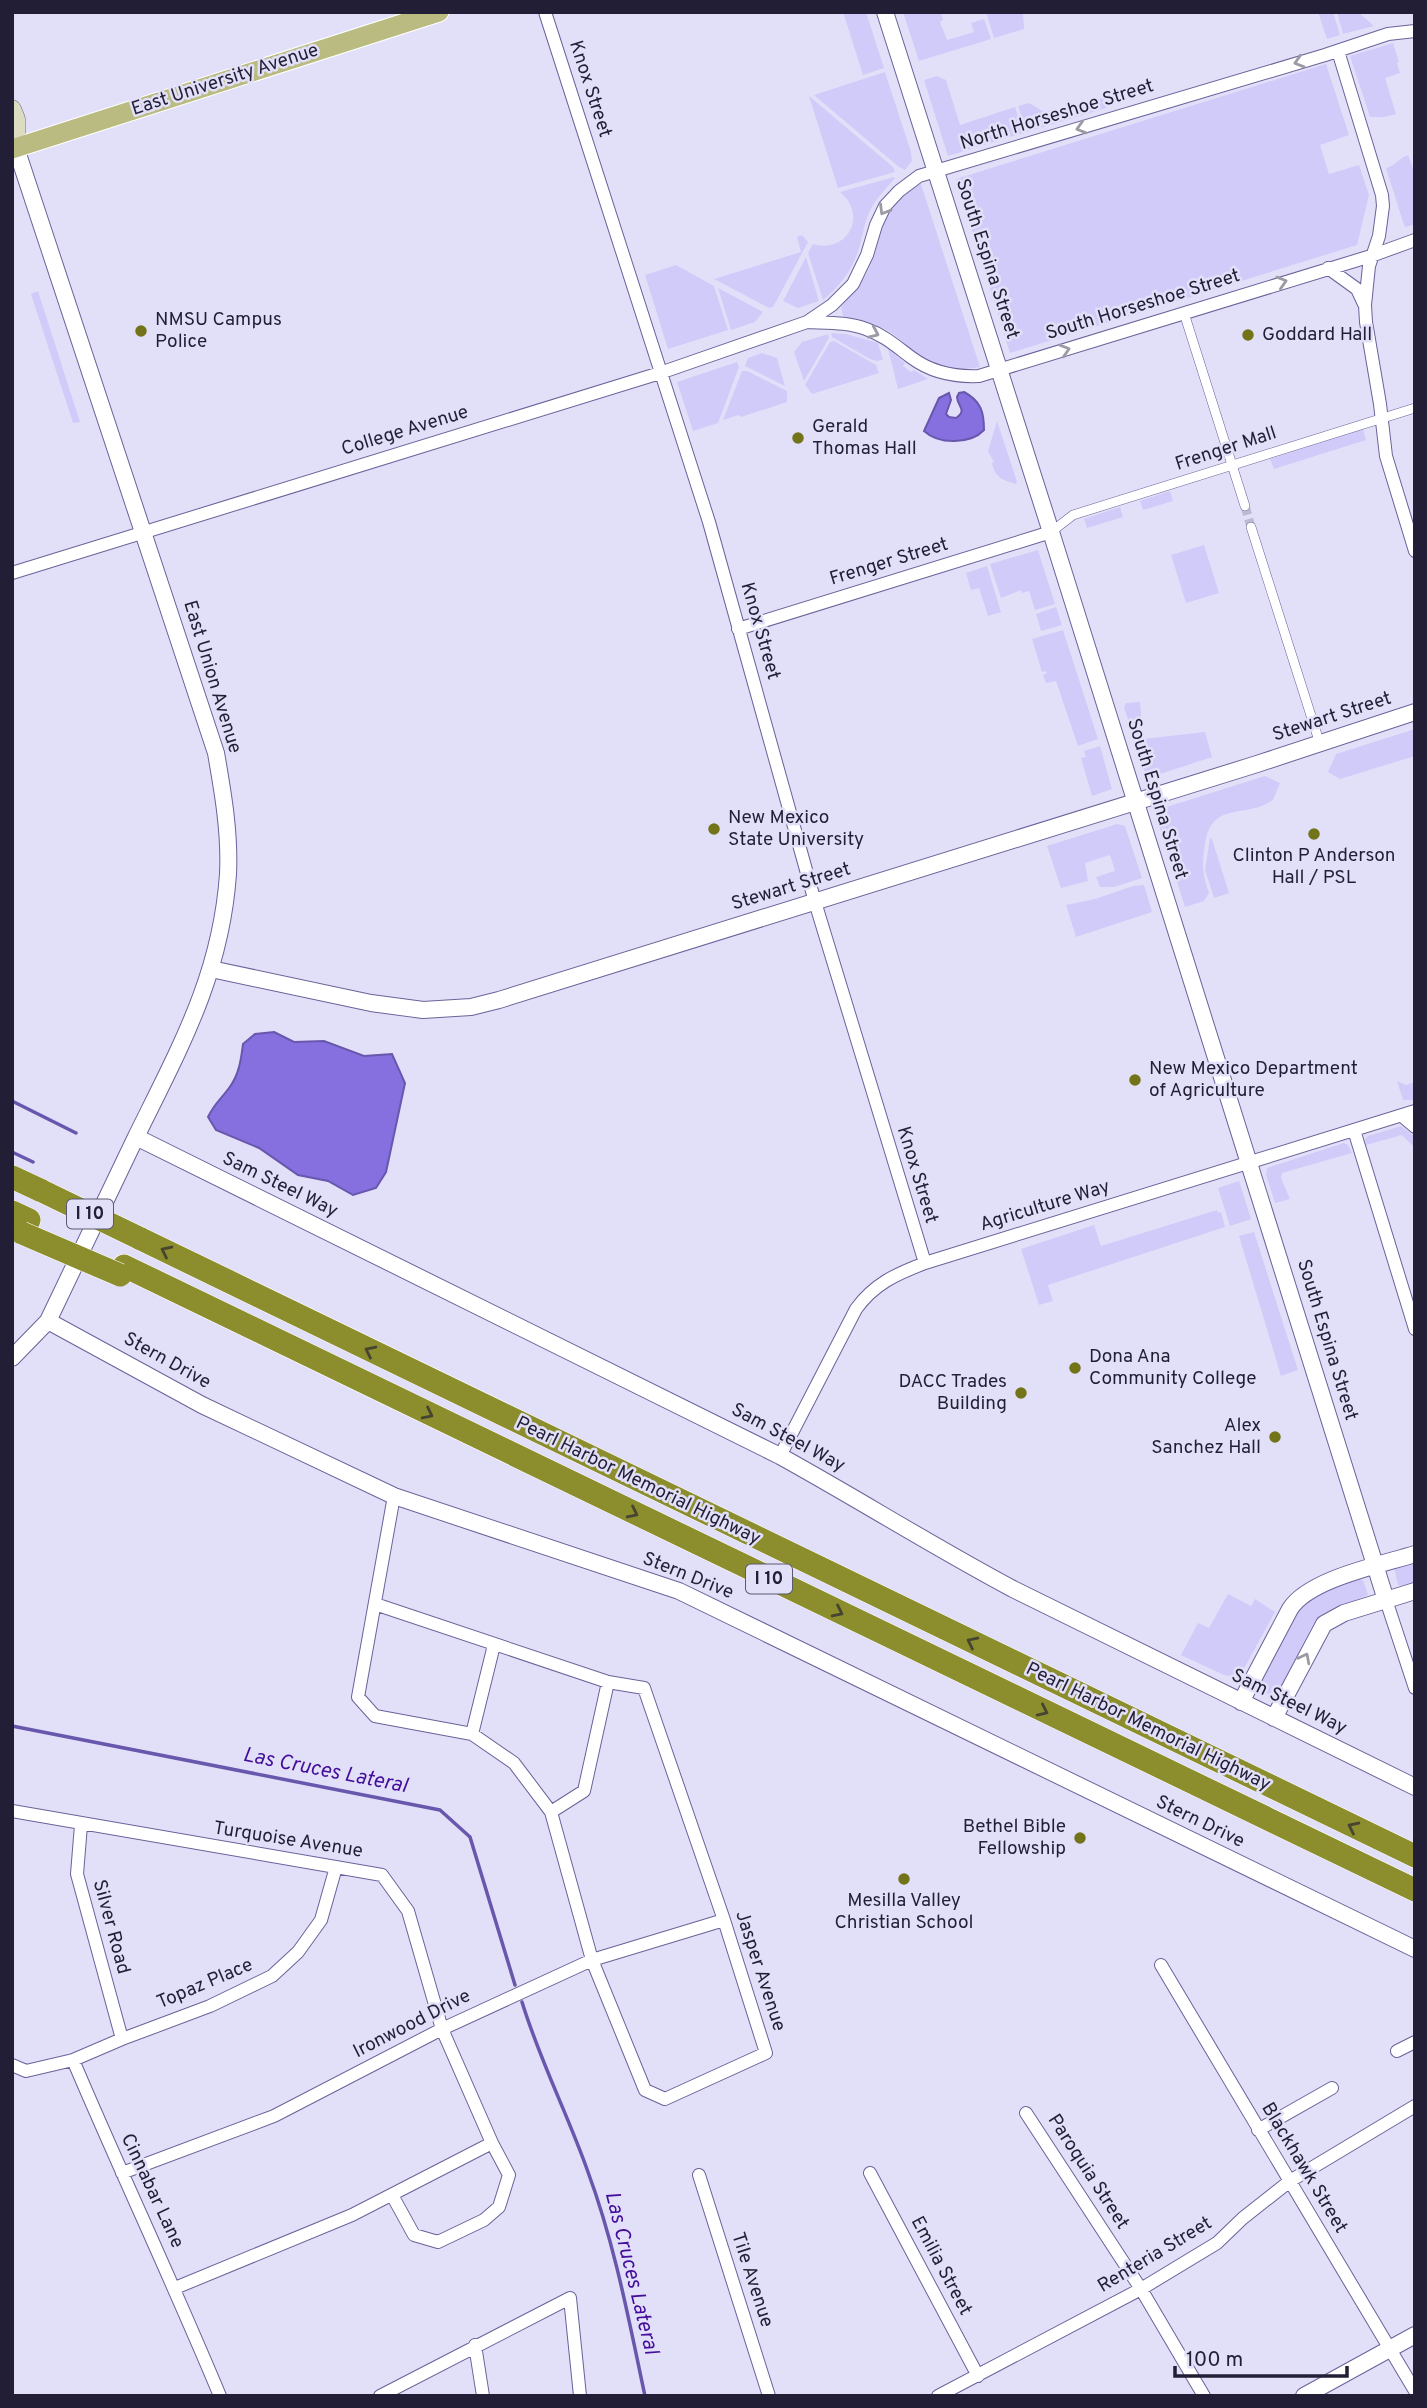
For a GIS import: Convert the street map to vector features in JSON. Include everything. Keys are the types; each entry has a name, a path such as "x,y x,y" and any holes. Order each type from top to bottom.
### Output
{"highway":[{"name":"Pearl Harbor Memorial Highway","path":"12,1177 1415,1856"},
{"name":"Pearl Harbor Memorial Highway","path":"19,1224 386,1394 1415,1890"}],"main road":[{"name":"East University Avenue","path":"14,146 439,12"},
{"path":"12,109 16,119 14,146"}],"street":[{"name":"Knox Street","path":"545,12 709,522 815,902 925,1263"},
{"name":"South Espina Street","path":"885,12 1386,1600"},
{"name":"North Horseshoe Street","path":"807,322 832,305 853,284 867,256 876,225 892,198 919,176 1388,34 1415,31"},
{"path":"1338,51 1382,195 1379,236 1371,256 1365,305 1386,456 1415,551"},
{"name":"East Union Avenue","path":"12,1358 48,1321 185,1040 211,969 228,876 229,852 225,803 216,753 14,146"},
{"name":"South Horseshoe Street","path":"807,322 866,328 891,341 929,369 956,375 978,376 1371,256 1415,240"},
{"path":"1328,268 1357,289 1365,305"},
{"path":"1184,313 1245,506"},
{"name":"College Avenue","path":"12,573 660,373 807,322"},
{"name":"Frenger Mall","path":"1051,532 1073,514 1415,408"},
{"path":"1251,527 1320,744"},
{"name":"Frenger Street","path":"738,628 1051,532"},
{"name":"Stewart Street","path":"211,969 371,1003 423,1010 447,1010 499,1000 1136,802 1415,712"},
{"path":"1408,1114 1415,1127"},
{"name":"Agriculture Way","path":"780,1456 863,1300 884,1281 925,1263 1408,1114"},
{"path":"1354,1130 1415,1329"},
{"name":"Sam Steel Way","path":"136,1137 780,1456 966,1564 1415,1787"},
{"name":"Stern Drive","path":"48,1321 202,1405 394,1496 679,1591 1415,1949"},
{"name":"Jasper Avenue","path":"375,1604 608,1682 644,1688 724,1920 766,2053 665,2099 645,2090 592,1960 551,1812 514,1763 472,1734 375,1716 358,1697 394,1496"},
{"path":"1241,1702 1290,1609 1300,1597 1322,1584 1415,1554"},
{"path":"1275,1718 1324,1624 1344,1614 1415,1591"},
{"path":"1386,1600 1415,1688"},
{"path":"472,1734 494,1645"},
{"path":"551,1812 584,1791 608,1682"},
{"name":"Turquoise Avenue","path":"12,1811 382,1875 408,1911 442,2029 492,2143 509,2175 499,2207 484,2220 438,2242 414,2235 392,2195"},
{"name":"Silver Road","path":"81,1825 77,1874 122,2039"},
{"name":"Topaz Place","path":"73,2060 209,2006 272,1976 298,1952 321,1920 336,1867"},
{"name":"Ironwood Drive","path":"122,2174 274,2116 442,2029 592,1960 724,1920"},
{"name":"Blackhawk Street","path":"1161,1965 1415,2391"},
{"path":"1397,2051 1415,2042"},
{"path":"12,2065 26,2071 73,2060"},
{"name":"Cinnabar Lane","path":"73,2060 175,2287 220,2396"},
{"path":"1258,2130 1332,2088"},
{"name":"Renteria Street","path":"938,2396 1141,2289 1217,2243 1243,2217 1290,2181 1415,2106"},
{"name":"Paroquia Street","path":"1026,2113 1141,2289 1204,2396"},
{"path":"175,2287 320,2229 492,2143"},
{"name":"Emilia Street","path":"870,2173 978,2376"},
{"name":"Tile Avenue","path":"699,2175 769,2396"},
{"path":"384,2395 475,2345 570,2298 580,2396"},
{"path":"1304,2396 1415,2335"},
{"path":"475,2345 483,2396"}],"shaded area":[{"path":"843,12 866,12 884,68 863,75"},
{"path":"903,12 941,12 943,20 940,22 947,40 974,32 971,23 984,19 991,39 919,61"},
{"path":"988,12 1023,12 1024,29 994,38"},
{"path":"1318,12 1333,12 1340,35 1327,39"},
{"path":"1337,12 1358,12 1374,26 1343,34"},
{"path":"1393,43 1400,73 1385,78 1396,114 1370,117 1350,56"},
{"path":"1326,64 1349,135 1320,145 1329,174 1359,165 1369,195 1357,245 1010,353 956,179"},
{"path":"885,72 911,152 912,161 905,170 814,95"},
{"path":"937,76 946,80 960,125 1015,107 1023,133 948,156 924,80"},
{"path":"1112,95 1106,108 1027,132 1018,106 1029,103 1044,112"},
{"path":"809,96 893,167 895,172 838,188"},
{"path":"1408,155 1415,174 1415,224 1406,227 1386,168"},
{"path":"894,177 869,213 850,268 841,282 823,300 808,253 813,244 825,246 836,243 850,230 853,211 840,192"},
{"path":"921,184 980,367 962,369 936,364 920,356 885,329 843,316 841,307 868,271 889,212 906,193"},
{"path":"802,235 808,242 773,307 769,308 714,279 801,252 797,237"},
{"path":"806,257 819,301 798,308 783,301"},
{"path":"676,265 714,286 728,330 668,349 645,275"},
{"path":"718,288 763,312 755,322 731,330"},
{"path":"38,291 80,422 73,423 31,294"},
{"path":"831,333 846,334 878,343 883,360 870,359 832,337"},
{"path":"828,334 829,338 804,381 794,352 802,342"},
{"path":"834,341 876,365 879,373 812,394 805,385 830,342"},
{"path":"888,349 905,363 903,366 911,372 914,370 928,379 898,389"},
{"path":"762,353 777,358 785,386 745,366 748,358"},
{"path":"737,362 739,367 718,423 693,431 677,382"},
{"path":"742,371 787,391 787,402 723,420"},
{"path":"964,392 974,399 980,408 984,430 971,438 955,441 938,439 924,431 939,398 949,393 951,400 946,414 956,418 962,410 957,397"},
{"path":"997,421 1016,484 1003,480 993,468 994,462 988,451"},
{"path":"1363,429 1366,440 1274,469 1270,459"},
{"path":"1170,491 1173,501 1143,510 1140,501"},
{"path":"1120,507 1123,517 1087,528 1084,519"},
{"path":"1204,545 1219,593 1186,603 1171,555"},
{"path":"1038,550 1055,604 1035,610 1029,591 1022,593 1021,590 1001,598 990,564"},
{"path":"987,566 1001,612 988,616 979,588 971,590 966,573"},
{"path":"1056,607 1062,625 1041,631 1036,614"},
{"path":"1063,630 1098,739 1078,746 1056,681 1046,683 1043,675 1047,673 1042,672 1032,639"},
{"path":"1140,702 1143,739 1205,732 1212,757 1154,776 1146,776 1124,707 1126,703"},
{"path":"1415,729 1415,756 1340,779 1328,772 1336,754"},
{"path":"1100,746 1112,789 1092,796 1081,758 1086,757 1084,751"},
{"path":"1265,776 1280,783 1273,800 1262,806 1222,816 1209,830 1203,863 1209,893 1204,901 1185,907 1156,815 1160,809"},
{"path":"1117,824 1125,826 1142,878 1114,887 1100,887 1096,877 1115,871 1110,855 1085,863 1088,881 1061,888 1047,846"},
{"path":"1210,838 1229,893 1214,898 1205,870"},
{"path":"1144,885 1152,912 1076,937 1066,905"},
{"path":"274,1032 294,1042 324,1041 364,1056 392,1054 405,1083 386,1172 376,1188 353,1195 328,1181 298,1175 259,1148 216,1130 208,1117 235,1078 243,1044 255,1034"},
{"path":"1397,1081 1406,1085 1415,1082 1415,1100 1403,1100"},
{"path":"1401,1126 1415,1137 1415,1150 1402,1135 1366,1145 1365,1139 1368,1136"},
{"path":"1344,1143 1352,1153 1282,1173 1281,1178 1290,1199 1275,1203 1266,1175 1267,1168"},
{"path":"1239,1181 1251,1219 1230,1226 1218,1188"},
{"path":"1217,1210 1218,1213 1221,1212 1225,1227 1048,1285 1053,1301 1039,1305 1021,1249 1094,1225 1101,1246"},
{"path":"1254,1232 1298,1370 1281,1376 1239,1236"},
{"path":"1415,1561 1415,1583 1398,1585 1394,1568"},
{"path":"1357,1579 1363,1580 1368,1595 1325,1613 1313,1624 1276,1696 1259,1690 1260,1683 1300,1607 1324,1589"},
{"path":"1228,1594 1251,1606 1255,1599 1275,1612 1242,1672 1234,1677 1181,1655 1198,1623 1209,1628"}],"waterway":[{"path":"12,1101 76,1133"},
{"path":"12,1152 33,1162"},
{"name":"Las Cruces Lateral","path":"12,1726 440,1810 470,1837 515,1985"},
{"name":"Las Cruces Lateral","path":"522,2002 598,2200 621,2283 645,2396"}],"tunnel":[{"path":"1245,506 1251,527"}],"place":[{"name":"NMSU Campus Police","path":"141,331"},
{"name":"Goddard Hall","path":"1248,335"},
{"name":"Gerald Thomas Hall","path":"798,438"},
{"name":"New Mexico State University","path":"714,829"},
{"name":"Clinton P Anderson Hall / PSL","path":"1314,834"},
{"name":"New Mexico Department of Agriculture","path":"1135,1080"},
{"name":"Dona Ana Community College","path":"1075,1368"},
{"name":"DACC Trades Building","path":"1021,1393"},
{"name":"Alex Sanchez Hall","path":"1275,1437"},
{"name":"Bethel Bible Fellowship","path":"1080,1838"},
{"name":"Mesilla Valley Christian School","path":"904,1879"}]}
